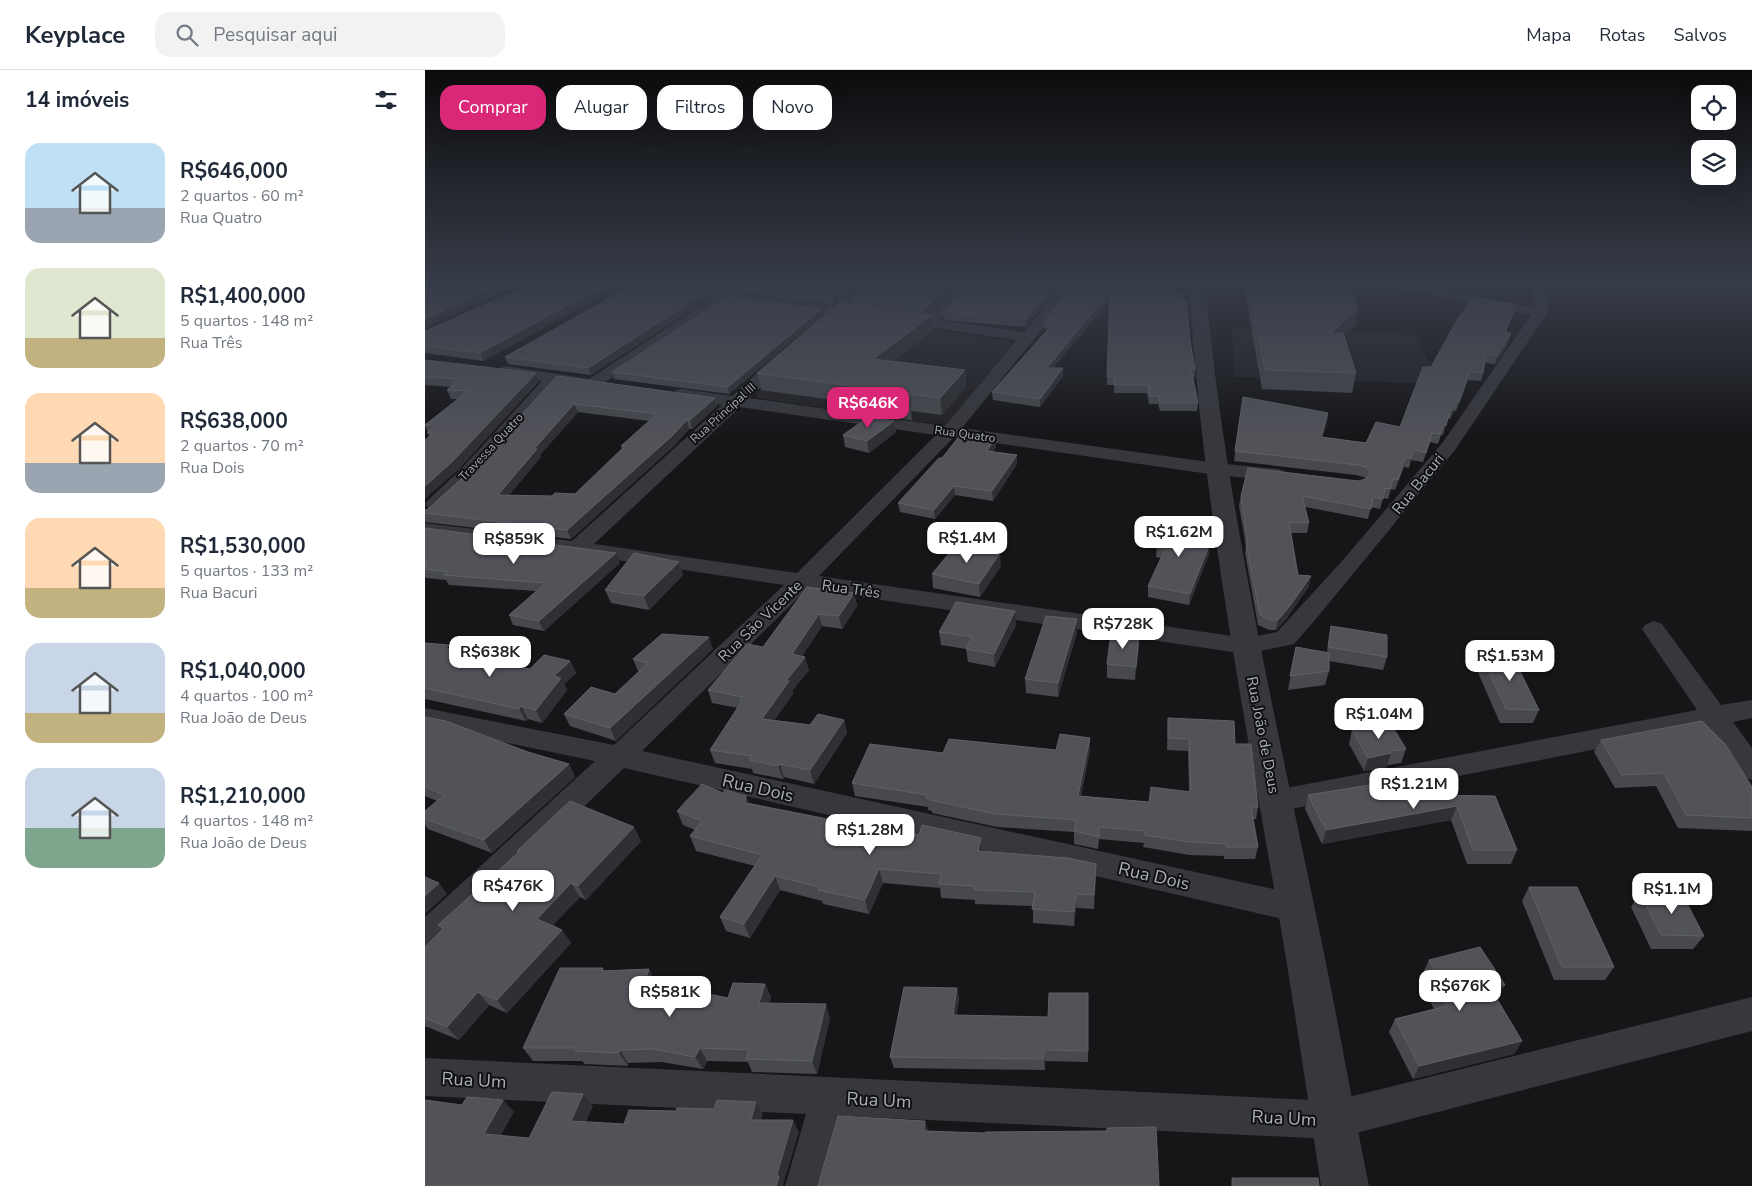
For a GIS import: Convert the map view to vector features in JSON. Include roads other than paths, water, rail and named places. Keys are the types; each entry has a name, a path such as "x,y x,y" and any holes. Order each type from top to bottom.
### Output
{"street":[{"path":"593,383 668,334"},
{"path":"808,337 811,334"},
{"path":"1014,334 1029,336"},
{"name":"Rua João de Deus","path":"1201,334 1216,469 1246,646 1296,908 1345,1186"},
{"name":"Rua Bacuri","path":"1246,646 1285,638 1302,621 1351,565 1449,446 1526,334"},
{"name":"Rua São Vicente","path":"425,938 801,582 949,432 1029,336"},
{"name":"Rua Principal III","path":"577,548 793,349"},
{"path":"495,363 554,378 621,387"},
{"name":"Travessa Quatro","path":"425,513 465,476 554,378"},
{"name":"Rua Quatro","path":"669,393 1216,469 1300,478"},
{"name":"Rua Três","path":"425,529 577,548 1246,646"},
{"path":"1654,629 1752,770"},
{"path":"1276,801 1752,709"},
{"name":"Rua Dois","path":"425,717 619,756 1296,908"},
{"name":"Rua Um","path":"425,1077 830,1098 1333,1120 1752,1014"},
{"path":"805,1186 830,1098"}]}
